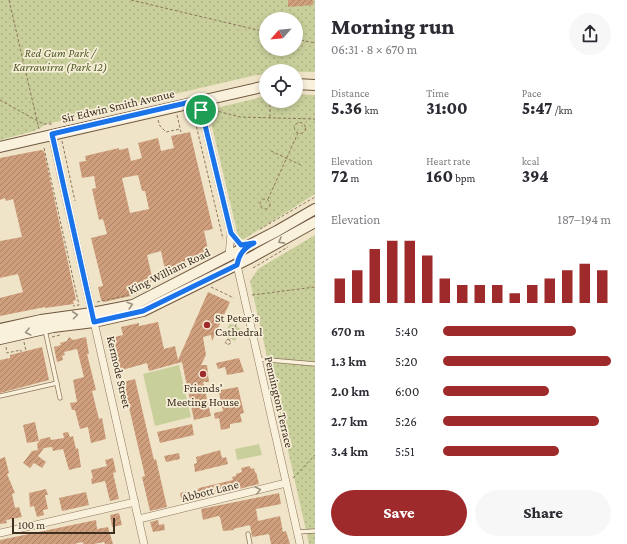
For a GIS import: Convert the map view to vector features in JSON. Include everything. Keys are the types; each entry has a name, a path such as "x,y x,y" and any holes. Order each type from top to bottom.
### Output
{"main road":[{"path":"303,84 315,85"},
{"name":"Sir Edwin Smith Avenue","path":"0,147 53,129 259,87"},
{"name":"King William Road","path":"0,329 41,320 93,318 141,301 250,245 315,209"},
{"name":"King William Road","path":"3,342 44,329 93,318 143,311 237,265 315,222"},
{"path":"237,265 239,256 250,245"}],"street":[{"path":"199,100 231,233 229,256"},
{"name":"Kermode Street","path":"53,129 93,318 144,544"},
{"path":"231,233 241,245 250,245"},
{"name":"Pennington Terrace","path":"237,265 300,544"},
{"name":"Abbott Lane","path":"139,519 286,483"},
{"path":"0,533 135,502"}],"lane":[{"path":"44,329 60,398"},
{"path":"258,359 315,364"},
{"path":"0,396 57,383"},
{"path":"298,532 315,530"},
{"path":"248,534 250,544"}],"path":[{"path":"9,0 39,129"},
{"path":"131,0 259,30"},
{"path":"303,40 315,43"},
{"path":"0,100 53,129"},
{"path":"270,108 270,118"},
{"path":"209,109 240,117 315,119"},
{"path":"193,111 224,242"},
{"path":"177,115 181,132"},
{"path":"158,119 160,126 166,132 180,129"},
{"path":"298,123 302,123 305,126 305,130 302,133 298,133 295,127 298,123"},
{"path":"268,199 261,201 262,208 266,209 270,206 268,199 298,133"},
{"path":"44,148 79,305"},
{"path":"271,151 301,165"},
{"path":"256,232 315,197"},
{"path":"253,268 293,244"},
{"path":"208,285 234,298"},
{"path":"244,296 315,287"},
{"path":"96,302 142,292"},
{"path":"231,334 236,332 235,328 239,318"},
{"path":"230,339 230,329 235,328"},
{"path":"3,342 8,353 21,350 21,352"},
{"path":"24,342 26,351"},
{"path":"286,483 315,455"}],"green space":[{"name":"Red Gum Park / Karrawirra (Park 12)","path":"0,0 315,0 315,72 303,72 303,64 259,64 259,75 47,124 34,131 0,140"},
{"path":"303,94 315,95 315,194 244,239 239,240 208,110 259,98 259,108 303,108"},
{"path":"315,235 315,544 309,544 250,281 258,269"},
{"path":"230,323 241,329 235,341 224,335"},
{"path":"179,365 191,417 155,426 143,374"},
{"path":"259,444 262,455 237,460 235,449"}],"building":[{"path":"288,0 313,0 313,5 288,7"},
{"path":"190,132 213,229 204,231 209,254 185,259 187,268 165,270 161,251 147,255 153,281 144,283 145,288 130,294 131,296 104,302 101,300 98,287 103,286 91,238 107,234 103,219 99,220 92,189 96,188 94,176 82,178 79,162 86,161 85,156 119,148 119,150 128,148 131,161 142,158 138,143 158,138 161,151 174,148 171,136","holes":["138,175 142,191 145,191 149,209 130,213 122,178"]},
{"path":"41,150 44,151 76,300 73,301 74,304 45,307 0,316 0,298 23,292 18,274 0,278 0,241 22,237 13,199 6,201 5,198 0,200 0,158"},
{"path":"208,292 230,302 212,341 211,335 203,337 206,355 201,365 207,365 209,382 203,382 211,416 194,420 182,362 149,371 147,363 115,372 106,339 123,335 121,327 139,323 139,326 158,322 164,349 175,346 178,360"},
{"path":"69,337 73,340 86,337 89,354 87,354 96,390 92,391 99,419 102,418 106,439 91,443 88,427 80,429 75,410 72,410 70,403 77,402 73,380 84,377 77,349 64,352 65,355 62,356 63,360 57,362 54,347 67,341"},
{"path":"42,347 49,380 0,393 0,360 10,358 10,355"},
{"path":"239,358 244,372 227,375 225,367 218,369 216,363"},
{"path":"135,379 154,460 156,459 167,507 150,511 142,477 145,476 123,382"},
{"path":"238,387 244,413 240,414 242,422 230,424 230,428 221,430 219,418 215,419 214,413 223,411 219,393 221,393 221,390"},
{"path":"35,422 39,441 27,443 23,425"},
{"path":"192,424 194,435 160,443 157,432"},
{"path":"68,432 70,437 73,436 76,449 78,448 81,467 69,470 63,449 53,451 52,447 44,448 38,456 46,462 42,468 34,463 30,468 23,463 32,451 38,450 37,444 41,439 50,437 51,440 64,438 63,433"},
{"path":"220,450 222,458 226,457 228,464 195,472 194,464 197,463 196,457"},
{"path":"179,453 180,459 166,462 164,456"},
{"path":"5,457 9,473 7,474 15,493 12,494 15,508 19,507 22,517 6,520 7,523 0,524 0,459"},
{"path":"113,458 116,472 113,473 119,499 110,501 105,481 92,484 91,479 93,478 91,470 107,466 105,460"},
{"path":"250,466 251,469 254,468 255,473 256,472 259,484 182,503 180,493 190,491 192,497 199,488 233,480 232,477 242,472 241,468"},
{"path":"46,489 48,495 45,495 48,509 43,510 44,515 37,517 34,506 30,507 29,493"},
{"path":"86,492 89,505 62,511 59,498"},
{"path":"279,493 281,504 256,509 258,521 280,516 283,532 286,531 290,544 271,544 269,534 252,537 250,525 233,529 234,530 223,531 220,517 218,516 203,520 201,509"},
{"path":"119,513 122,525 112,527 110,515"},
{"path":"96,520 97,529 108,527 113,544 105,544 104,542 83,544 83,542 74,544 0,544 0,540"},
{"path":"158,520 159,525 164,524 165,530 153,532 150,522"}],"place":[{"name":"St Peter’s Cathedral","path":"207,325"},
{"name":"Friends' Meeting House","path":"203,374"}],"route":[{"path":"199,100 201,110 231,233 241,245 244,246 254,243 247,247 239,256 237,265 161,303 134,314 94,322 52,134 199,100"}]}
